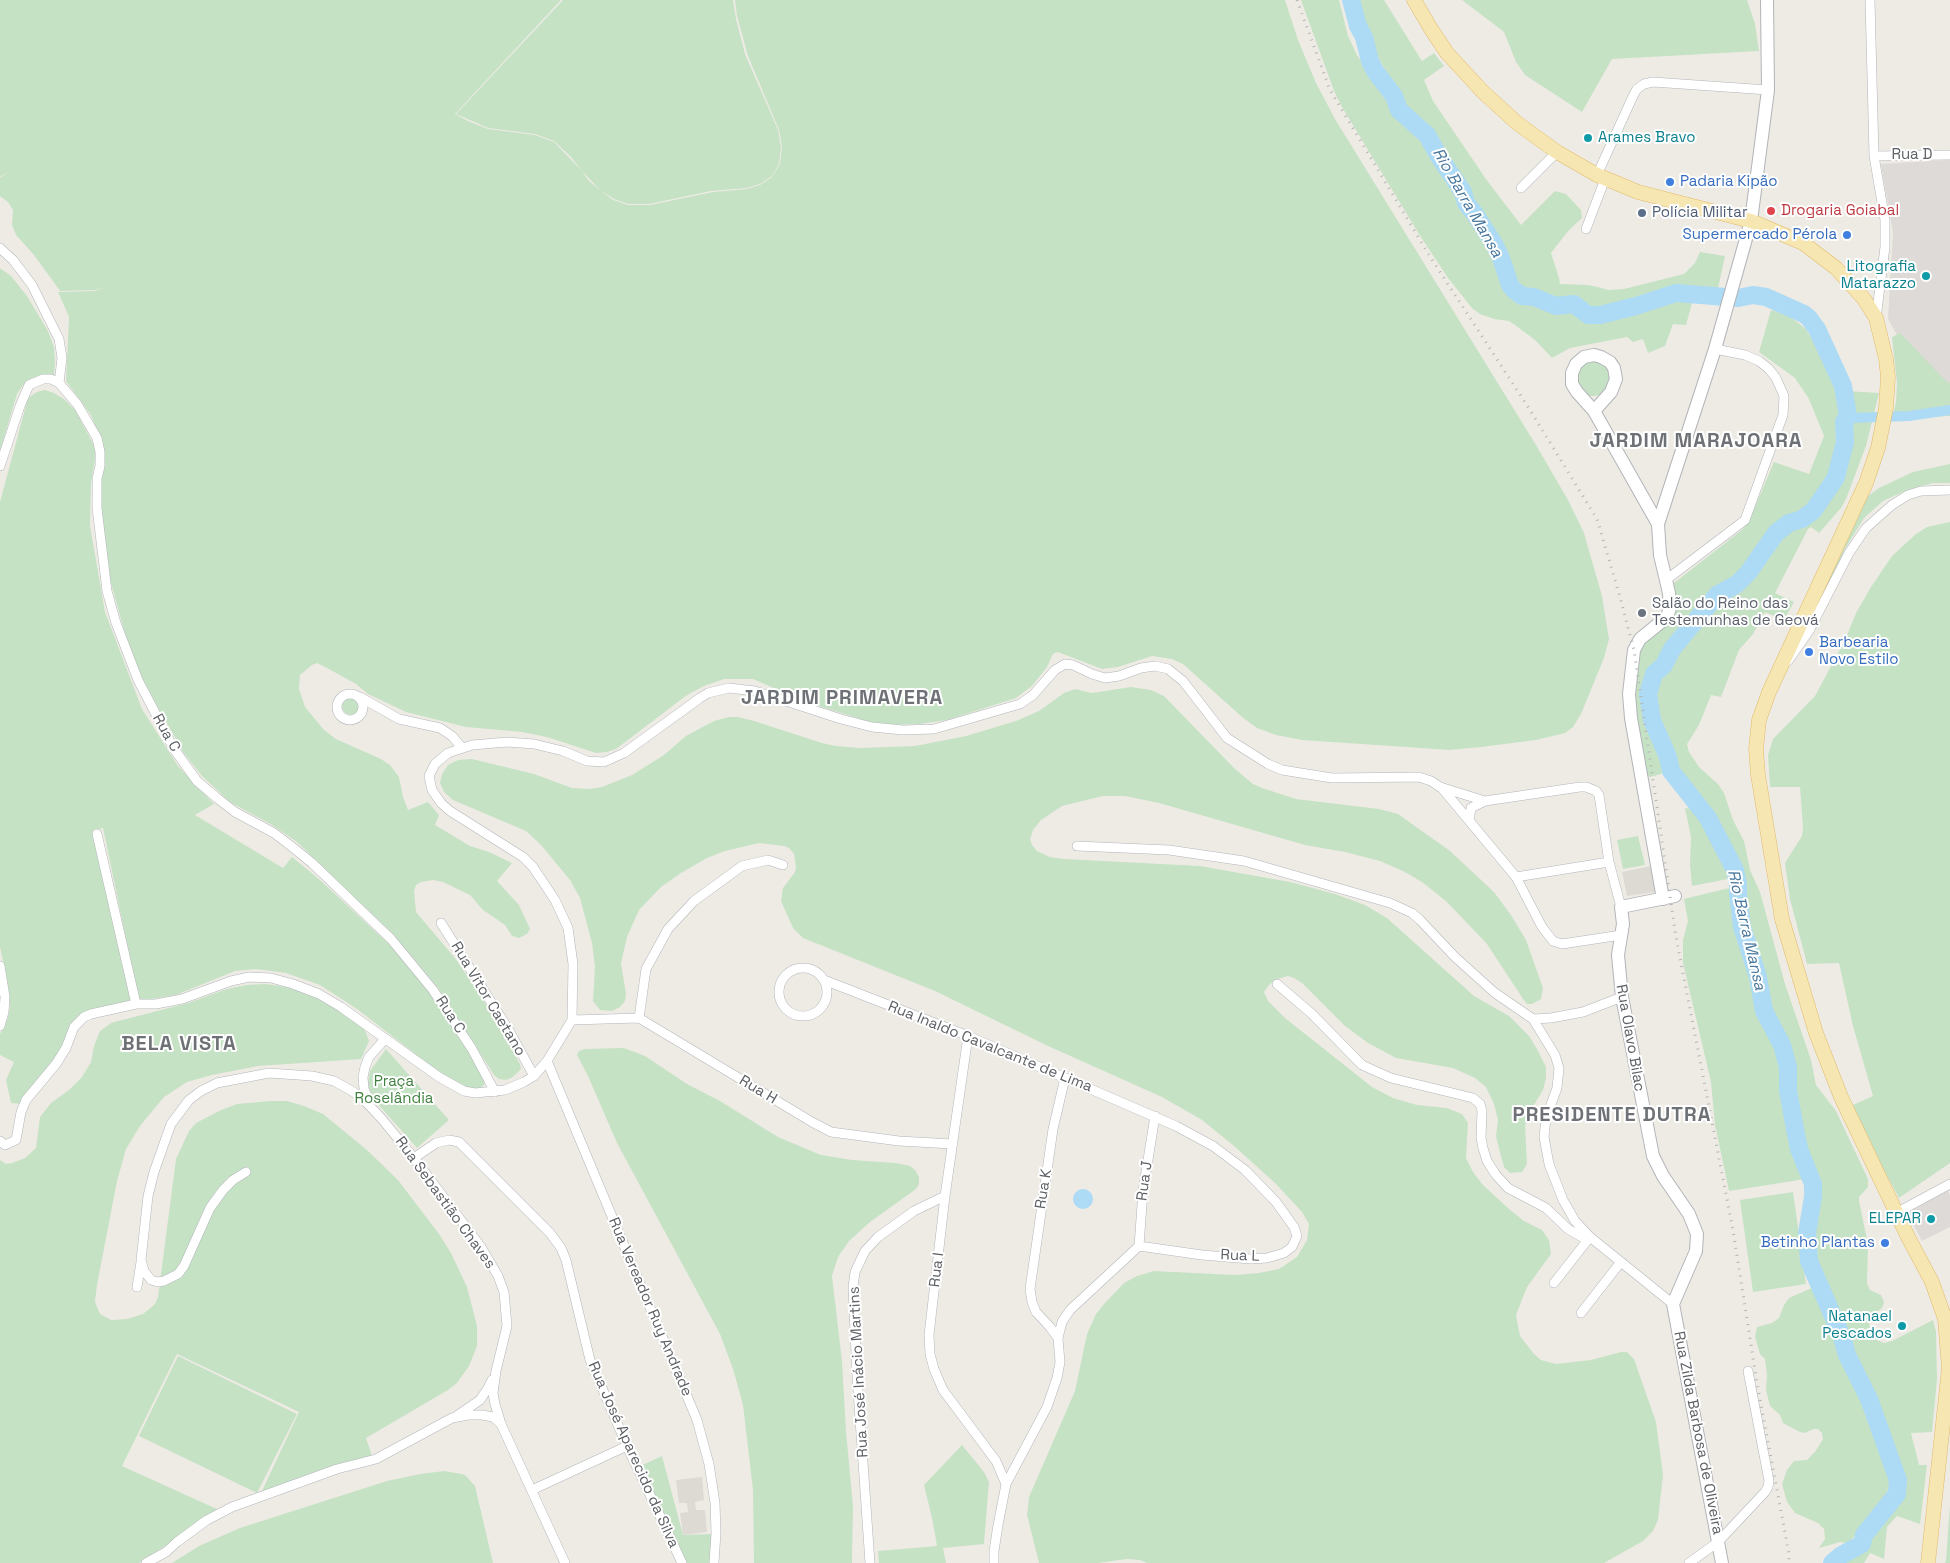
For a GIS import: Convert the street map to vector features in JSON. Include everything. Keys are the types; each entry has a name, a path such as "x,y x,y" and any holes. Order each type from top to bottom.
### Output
{"main road":[{"path":"1414,0 1447,53 1483,92 1517,123 1557,152 1601,177 1654,197 1750,221 1803,243 1823,257 1851,284 1864,299 1876,318 1886,359 1886,408 1878,448 1866,482 1804,628 1772,684 1760,720 1756,749 1772,866 1782,919 1816,1033 1841,1097 1896,1213 1935,1289 1946,1327 1949,1368 1928,1563"}],"street":[{"path":"1469,820 1471,808 1485,801 1586,787 1596,791 1599,795 1609,862 1621,907 1669,898 1631,718 1629,694 1634,650 1640,639 1668,617 1670,608 1669,593 1660,555 1658,524 1715,349 1736,279 1750,221 1768,90 1767,0"},
{"path":"1870,0 1874,156 1885,220 1885,247 1876,318"},
{"path":"1586,229 1601,177 1637,89 1644,84 1653,82 1768,90"},
{"path":"1522,188 1557,152"},
{"name":"Rua D","path":"1874,156 1950,155"},
{"path":"0,248 32,285 59,339 62,358 59,384 51,379 42,379 29,385 1,462"},
{"path":"1666,580 1745,520 1749,514 1783,415 1784,396 1776,378 1769,369 1759,361 1745,355 1715,349"},
{"name":"Rua C","path":"59,384 77,404 97,438 100,466 97,479 97,508 107,591 116,623 138,680 174,749 197,781 216,798 291,846 312,863 391,938 433,990 472,1049 496,1092"},
{"path":"1594,411 1658,524"},
{"path":"1804,628 1860,537 1873,521 1900,499 1914,493 1928,490 1950,490"},
{"path":"0,1141 6,1145 16,1140 21,1112 26,1100 56,1064 66,1048 78,1021 91,1014 136,1004 156,1004 182,999 230,981 249,978 271,978 319,994 341,1007 458,1088 475,1093 496,1092 534,1076 547,1061 572,1020 573,964 568,928 555,900 533,866 523,857 450,811 441,803 432,790 429,776 432,768 443,756 462,748 507,742 534,744 563,751 587,761 604,762 624,753 708,693 729,688 755,691 834,717 872,727 904,730 934,729 1020,704 1033,695 1052,672 1065,664 1073,664 1092,674 1105,678 1155,666 1168,670 1179,677 1227,738 1268,764 1282,770 1332,778 1419,777 1431,780 1440,787 1469,820 1516,877 1542,928 1553,941 1562,944 1621,935"},
{"path":"360,697 399,719 440,728 452,736 462,748"},
{"path":"1440,787 1485,801"},
{"path":"97,834 136,1004"},
{"path":"1077,846 1169,850 1244,861 1390,903 1420,920 1455,957 1495,993 1533,1019 1555,1055 1559,1068 1557,1088 1548,1109 1545,1126 1546,1150 1549,1164 1563,1200 1575,1221 1588,1238"},
{"path":"572,1020 639,1018 646,969 655,949 668,929 694,900 742,866 768,860 783,865"},
{"path":"1516,877 1609,862"},
{"name":"Rua Olavo Bilac","path":"1621,907 1623,924 1618,955 1622,997 1653,1156 1663,1176 1689,1214 1697,1234 1696,1251 1673,1304"},
{"name":"Rua Vitor Caetano","path":"441,923 507,1026 534,1076"},
{"path":"0,966 5,996 4,1012 0,1026"},
{"name":"Rua Inaldo Cavalcante de Lima","path":"824,980 827,988 826,997 823,1005 813,1014 795,1015 782,1004 780,988 782,980 791,971 799,968 807,969 818,974 824,980 968,1036 1155,1116"},
{"path":"1277,984 1312,1014 1362,1065 1391,1078 1473,1098 1480,1104 1482,1111 1481,1138 1487,1161 1508,1188 1546,1208 1568,1229 1588,1238 1673,1304"},
{"path":"1533,1019 1551,1018 1583,1012 1622,997"},
{"name":"Rua H","path":"639,1018 831,1132 856,1137 952,1144"},
{"name":"Rua I","path":"968,1036 945,1196 929,1335 930,1354 939,1381 951,1402 996,1460 1006,1484"},
{"path":"381,1118 366,1096 363,1077 369,1057 385,1039"},
{"name":"Rua Vereador Ruy Andrade","path":"547,1061 697,1420 709,1464 715,1503 714,1563"},
{"name":"Rua Sebastião Chaves","path":"137,1288 148,1196 171,1124 188,1100 201,1091 228,1080 252,1075 284,1073 312,1076 334,1082 352,1091 381,1118 414,1158 481,1247 498,1276 504,1292 507,1326 496,1371 493,1397 501,1424 566,1563"},
{"name":"Rua K","path":"1041,1317 1032,1302 1030,1289 1053,1129 1065,1078"},
{"name":"Rua L","path":"1139,1246 1202,1255 1259,1258 1284,1253 1292,1247 1296,1239 1296,1230 1291,1220 1245,1170 1213,1146 1155,1116"},
{"name":"Rua J","path":"1139,1246 1143,1191 1155,1116"},
{"name":"Rua José Aparecido da Silva","path":"414,1158 436,1143 449,1140 459,1142 556,1240 566,1260 590,1360 627,1446 682,1563"},
{"path":"141,1260 144,1271 151,1280 164,1281 178,1274 184,1266 210,1208 223,1190 233,1180 246,1172"},
{"path":"1896,1213 1950,1184"},
{"name":"Rua José Inácio Martins","path":"870,1563 857,1376 853,1287 855,1272 865,1251 878,1237 914,1212 945,1196"},
{"path":"1554,1283 1588,1238"},
{"path":"1041,1317 1056,1318 1070,1310 1139,1246"},
{"path":"1582,1313 1620,1263"},
{"name":"Rua Zilda Barbosa de Oliveira","path":"1673,1304 1722,1563"},
{"path":"994,1563 994,1551 1006,1484 1047,1407 1054,1389 1060,1362 1058,1338 1062,1322 1070,1310"},
{"path":"1041,1317 1058,1338"},
{"path":"146,1563 166,1552 207,1520 232,1508 337,1469 376,1459 452,1418 470,1408 484,1395 496,1371"},
{"path":"1689,1563 1718,1542 1766,1492 1768,1487 1769,1481 1748,1371"},
{"path":"452,1418 482,1415 493,1417 501,1424"},
{"path":"532,1490 627,1446"},
{"path":"996,1460 1005,1468 1017,1465"}],"shaded area":[{"path":"1950,160 1950,382 1929,392 1888,319 1893,233 1881,164"},
{"path":"1651,866 1655,892 1627,896 1622,872"},
{"name":"ELEPAR","path":"1948,1191 1950,1195 1950,1227 1922,1241 1907,1213"},
{"path":"702,1477 704,1500 695,1502 696,1510 705,1510 707,1532 683,1535 680,1513 688,1512 687,1503 679,1503 676,1480"}],"green space":[{"path":"0,0 561,0 455,114 488,129 535,135 554,142 589,181 613,200 628,205 650,205 713,192 747,189 760,185 772,177 780,164 782,146 779,130 748,56 737,16 735,0 1285,0 1298,40 1316,83 1335,119 1536,445 1568,500 1584,533 1602,596 1609,639 1604,658 1581,714 1573,727 1565,733 1536,740 1450,750 1302,740 1276,735 1257,728 1183,664 1172,659 1152,656 1118,667 1102,669 1058,652 1053,654 1047,667 1032,686 1016,698 947,720 920,724 888,725 873,723 806,702 753,679 724,679 704,686 687,695 616,749 596,753 547,737 522,732 466,727 406,712 368,694 356,684 317,663 312,665 300,675 299,689 305,707 324,730 336,739 381,759 390,765 399,777 408,810 428,802 439,815 435,825 470,846 489,852 512,863 497,881 519,905 530,929 527,934 519,938 512,936 505,925 483,910 470,895 443,882 433,880 421,882 416,885 414,891 416,912 455,958 481,996 520,1064 521,1069 513,1077 506,1080 499,1079 494,1075 438,988 395,936 297,842 272,825 230,802 202,776 183,752 140,675 127,641 111,583 102,524 101,482 104,449 91,415 66,381 69,317 58,292 94,291 106,287 95,290 60,291 34,255 16,235 12,225 13,210 8,202 0,196 0,178 10,171 0,177"},
{"path":"563,0 733,0 745,54 778,130 781,147 779,164 772,176 760,184 747,188 711,191 649,204 628,204 614,199 600,190 554,141 535,134 488,128 456,114"},
{"path":"1301,0 1339,0 1348,36 1357,55 1377,83 1393,113 1420,131 1433,156 1455,183 1464,208 1472,215 1476,227 1496,260 1507,287 1515,298 1525,303 1537,300 1558,311 1569,310 1587,318 1627,312 1669,298 1694,296 1686,325 1673,324 1665,346 1648,353 1643,339 1633,342 1627,337 1570,348 1552,358 1535,340 1509,321 1494,319 1480,314 1472,308 1448,278 1419,234 1342,107 1334,91"},
{"path":"1356,0 1384,0 1422,61 1434,53 1444,66 1424,80 1433,101 1486,179 1521,225 1555,191 1566,194 1581,210 1582,218 1569,230 1551,253 1560,284 1589,285 1609,290 1624,289 1684,274 1695,263 1700,252 1725,256 1717,293 1682,290 1670,291 1616,309 1601,311 1585,304 1575,302 1562,304 1537,292 1522,291 1510,273 1507,256 1460,180 1422,124 1403,110 1397,91 1373,48"},
{"path":"1462,0 1747,0 1755,24 1759,51 1612,59 1582,112 1525,75 1516,62 1504,32"},
{"path":"0,268 11,276 27,296 48,331 54,347 55,361 54,377 46,375 32,378 23,385 17,394 0,451"},
{"path":"1771,310 1788,315 1806,329 1823,358 1838,398 1842,425 1839,447 1831,471 1816,500 1802,512 1775,527 1763,542 1751,563 1708,600 1673,641 1648,676 1645,701 1652,737 1665,764 1665,770 1661,774 1650,777 1645,775 1632,706 1636,653 1675,596 1674,583 1743,529 1749,521 1774,462 1809,474 1824,436 1809,399 1795,378 1759,352"},
{"path":"1900,333 1948,383 1950,382 1950,416 1892,419 1896,402 1897,383 1892,337"},
{"path":"1591,358 1607,364 1612,382 1600,395 1594,396 1589,396 1579,391 1574,371"},
{"path":"45,390 65,400 75,410 95,447 91,485 90,526 105,612 142,709 178,766 214,804 195,815 283,868 292,857 320,880 396,951 430,993 464,1041 484,1077 484,1085 479,1089 470,1090 453,1083 357,1009 320,985 286,973 256,969 235,971 176,995 139,1001 103,828 93,830 133,1002 91,1012 21,1104 11,1103 6,1080 14,1062 0,1055 0,1034 8,1018 10,1007 8,984 0,947 0,502 28,398 37,392"},
{"path":"1847,391 1879,393 1866,446 1846,499 1841,508 1819,533 1811,527 1808,529 1775,593 1794,602 1784,620 1765,612 1753,634 1739,650 1721,697 1711,695 1699,725 1687,744 1689,752 1699,767 1718,784 1724,793 1733,820 1744,841 1750,870 1760,892 1785,984 1811,1060 1816,1085 1836,1111 1868,1179 1868,1187 1859,1197 1868,1244 1867,1283 1870,1290 1881,1295 1884,1302 1882,1308 1874,1314 1869,1322 1870,1330 1877,1340 1884,1343 1892,1341 1933,1320 1936,1332 1937,1379 1932,1432 1911,1433 1919,1465 1927,1465 1920,1524 1897,1516 1887,1527 1884,1559 1870,1553 1864,1563 1839,1563 1869,1547 1866,1538 1868,1534 1900,1494 1900,1475 1874,1403 1863,1376 1851,1354 1814,1258 1812,1229 1813,1218 1820,1202 1819,1178 1804,1148 1797,1126 1793,1069 1784,1043 1767,1008 1765,986 1746,921 1740,878 1716,821 1683,784 1677,774 1660,733 1653,695 1657,682 1675,651 1690,633 1721,599 1754,572 1773,542 1782,533 1818,509 1836,486 1851,439 1853,420"},
{"path":"1950,464 1950,483 1933,483 1907,490 1883,501 1864,518 1845,549 1809,629 1801,624 1868,496 1879,488 1913,472"},
{"path":"1950,522 1950,1163 1899,1198 1878,1159 1853,1105 1873,1096 1853,1026 1839,963 1807,964 1790,899 1785,863 1802,836 1800,787 1770,787 1768,755 1773,739 1815,696 1845,640 1856,613 1892,556 1916,534 1927,527"},
{"path":"1131,687 1151,690 1164,696 1235,769 1253,784 1296,799 1379,809 1398,814 1450,851 1494,892 1526,940 1543,988 1541,999 1532,1004 1527,1004 1523,999 1487,944 1447,902 1422,882 1380,861 1305,845 1159,803 1125,796 1103,796 1062,806 1041,820 1033,830 1030,839 1037,851 1050,857 1200,866 1290,882 1335,894 1365,905 1387,918 1474,996 1509,1016 1529,1036 1546,1067 1546,1078 1543,1090 1532,1108 1525,1126 1527,1164 1522,1172 1510,1173 1504,1167 1496,1136 1498,1120 1494,1104 1486,1087 1475,1078 1453,1068 1396,1058 1368,1043 1345,1026 1302,983 1294,978 1288,976 1277,979 1264,992 1268,1001 1285,1018 1372,1087 1393,1098 1417,1105 1447,1108 1462,1114 1468,1123 1466,1158 1473,1172 1482,1184 1509,1209 1524,1221 1542,1230 1549,1240 1551,1254 1527,1287 1516,1315 1520,1336 1534,1354 1541,1360 1556,1364 1591,1360 1621,1352 1627,1352 1634,1359 1656,1422 1663,1475 1658,1520 1653,1531 1643,1541 1604,1563 1147,1563 1140,1560 1127,1559 1098,1563 1039,1563 1027,1515 1029,1497 1075,1391 1087,1334 1096,1314 1124,1283 1137,1276 1154,1271 1235,1275 1279,1269 1297,1257 1307,1240 1309,1224 1302,1212 1275,1183 1234,1146 1202,1120 1162,1097 1048,1046 935,991 803,938 793,928 781,901 783,888 795,872 796,867 794,854 789,848 784,846 759,843 725,851 707,858 661,887 639,910 627,937 621,963 626,994 625,1001 620,1007 612,1011 600,1010 593,1001 595,967 592,943 580,898 570,880 541,845 526,831 453,800 444,792 440,783 442,774 448,765 458,760 472,759 534,774 572,788 589,789 602,787 632,775 664,755 686,736 714,721 729,717 754,721 836,746 860,748 915,746 966,736 1016,721 1039,711 1064,693 1075,689 1092,693"},
{"path":"351,697 357,700 360,706 357,712 351,715 345,712 342,706 345,700"},
{"path":"1681,794 1706,817 1733,878 1692,886 1690,865 1691,837 1685,808 1690,809"},
{"path":"1638,836 1645,865 1623,869 1617,840"},
{"path":"1733,887 1735,917 1764,1028 1784,1069 1783,1088 1797,1152 1806,1179 1729,1191 1715,1125 1711,1082 1683,963 1683,940 1688,921 1684,899"},
{"path":"266,984 286,987 310,994 337,1009 364,1028 369,1041 361,1059 258,1066 187,1082 164,1097 140,1126 126,1149 117,1181 97,1285 95,1302 100,1314 111,1320 127,1319 143,1314 155,1304 158,1297 176,1159 189,1131 196,1123 237,1104 287,1101 323,1114 367,1150 398,1180 439,1234 451,1253 467,1287 477,1326 477,1346 469,1366 457,1383 448,1390 366,1438 372,1456 262,1491 299,1412 177,1354 122,1466 219,1510 139,1563 0,1563 0,1160 6,1164 12,1163 25,1158 36,1148 40,1117 51,1103 69,1090 82,1077 91,1062 94,1046 100,1031 111,1023 188,1003 227,989 246,985"},
{"path":"624,1048 645,1056 687,1084 720,1101 778,1137 821,1155 910,1166 919,1177 919,1184 916,1189 870,1222 849,1241 838,1257 832,1276 842,1361 853,1506 852,1563 754,1563 753,1490 743,1405 733,1369 720,1334 617,1143 577,1055 579,1051 585,1049"},
{"name":"Praça Roselândia","path":"386,1049 449,1120 417,1148 375,1101 370,1091 368,1081 370,1071"},
{"path":"1793,1192 1806,1284 1753,1292 1740,1200"},
{"path":"1814,1287 1866,1399 1888,1461 1891,1481 1884,1501 1851,1540 1847,1543 1840,1542 1819,1548 1825,1539 1824,1529 1818,1523 1795,1513 1787,1502 1782,1484 1787,1470 1794,1461 1807,1460 1815,1452 1823,1439 1822,1433 1818,1429 1804,1433 1800,1432 1783,1423 1780,1415 1770,1406 1766,1390 1765,1359 1760,1354 1755,1337 1757,1327 1772,1323 1779,1318 1789,1298"},
{"path":"178,1356 297,1414 257,1493 139,1436"},
{"path":"962,1445 984,1472 989,1482 984,1544 943,1548 946,1563 879,1563 878,1551 937,1546 924,1485"},
{"path":"662,1456 683,1535 712,1534 710,1563 684,1563 638,1467"},
{"path":"444,1471 462,1474 475,1486 493,1563 172,1563 199,1546 240,1528 387,1481"},
{"path":"1950,1505 1950,1563 1945,1563 1946,1560"}],"water":[{"path":"1083,1189 1090,1192 1093,1199 1090,1206 1083,1209 1076,1206 1073,1199 1076,1192"}],"waterway":[{"name":"Rio Barra Mansa","path":"1351,0 1358,26 1364,37 1370,61 1375,71 1394,96 1399,110 1427,135 1463,192 1466,203 1494,244 1510,285 1514,290 1522,296 1534,297 1556,306 1574,304 1588,315 1600,315 1676,293 1738,298 1753,295 1766,297 1809,318 1817,329 1843,386 1848,416 1844,422 1845,442 1836,477 1831,485 1813,511 1802,519 1789,523 1776,533 1748,573 1737,584 1717,595 1672,649 1664,665 1654,674 1648,694 1652,720 1668,757 1671,771 1708,818 1735,870 1742,927 1758,977 1764,1011 1782,1045 1788,1067 1788,1090 1799,1149 1813,1184 1813,1197 1807,1233 1809,1261 1842,1337 1847,1355 1869,1399 1898,1480 1897,1494 1864,1535 1862,1544 1840,1556 1832,1563"},
{"path":"1851,418 1909,416 1950,410"}],"railway":[{"path":"1297,0 1330,90 1429,255 1530,410 1597,519 1634,650 1676,937 1733,1230 1757,1383 1789,1554 1789,1563"}],"place":[{"name":"Arames Bravo","path":"1588,138"},
{"name":"Padaria Kipão","path":"1670,182"},
{"name":"Drogaria Goiabal","path":"1771,211"},
{"name":"Polícia Militar","path":"1642,213"},
{"name":"Supermercado Pérola","path":"1847,235"},
{"name":"Litografia Matarazzo","path":"1926,276"},
{"name":"Salão do Reino das Testemunhas de Geová","path":"1642,613"},
{"name":"Barbearia Novo Estilo","path":"1809,652"},
{"name":"ELEPAR","path":"1931,1219"},
{"name":"Betinho Plantas","path":"1885,1243"},
{"name":"Natanael Pescados","path":"1902,1326"}],"district":[{"name":"JARDIM MARAJOARA","path":"1696,442"},
{"name":"JARDIM PRIMAVERA","path":"842,699"},
{"name":"BELA VISTA","path":"179,1045"},
{"name":"PRESIDENTE DUTRA","path":"1612,1116"}]}
